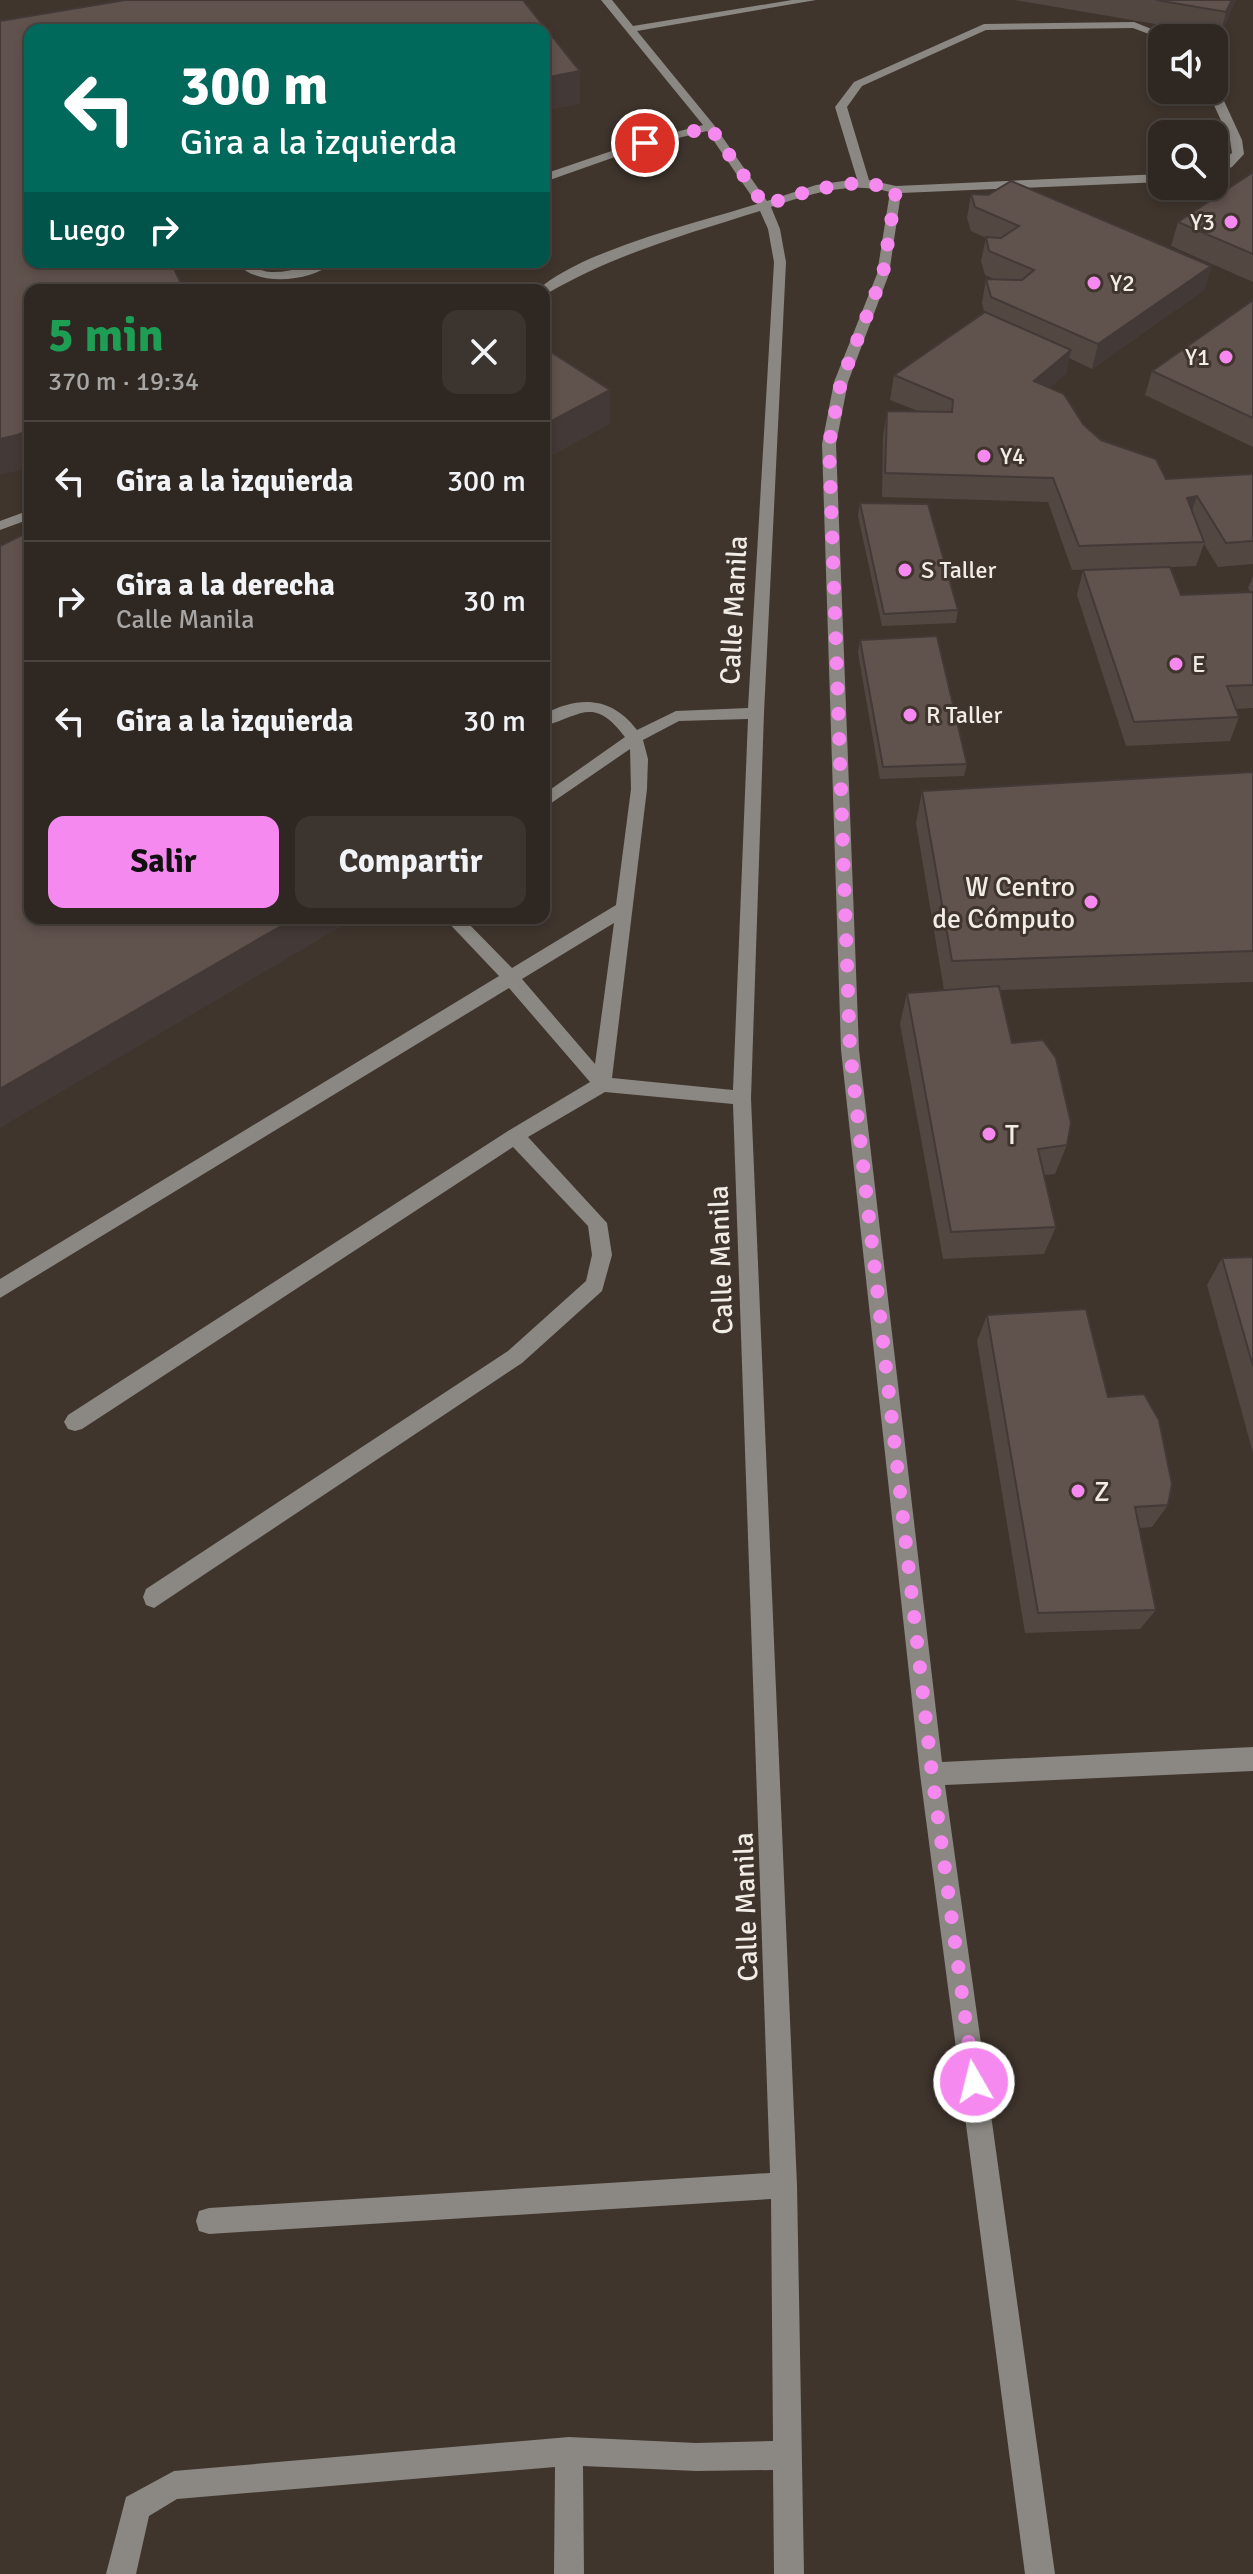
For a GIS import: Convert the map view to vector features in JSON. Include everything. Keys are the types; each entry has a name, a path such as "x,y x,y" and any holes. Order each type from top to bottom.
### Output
{"street":[{"name":"Calle Manila","path":"606,0 710,127 764,205 774,229 780,262 756,713 742,1098 784,2185 789,2574"},
{"path":"704,0 711,16"},
{"path":"632,29 811,0"},
{"path":"864,182 841,107 858,84 984,27 1134,25 1148,30"},
{"path":"1228,123 1238,154 1228,165"},
{"path":"550,176 645,143 710,127"},
{"path":"550,286 578,270 627,249 816,189 864,182 896,190 1148,179"},
{"path":"896,190 883,274 841,382 829,444 850,1050 932,1774 1040,2574"},
{"path":"246,268 270,276 312,268"},
{"path":"0,526 24,516"},
{"path":"550,718 573,707 590,704 605,707 636,737 641,762 602,1084"},
{"path":"550,798 636,737 676,716 756,713"},
{"path":"0,1289 625,908"},
{"path":"459,924 510,977 602,1084"},
{"path":"75,1422 515,1136 602,1084 742,1098"},
{"path":"154,1597 515,1357 595,1285 602,1255 597,1223 515,1136"},
{"path":"932,1774 1253,1759"},
{"path":"209,2221 784,2185"},
{"path":"569,2451 569,2574"},
{"path":"121,2574 136,2507 174,2485 569,2451 696,2457 789,2455"}],"building":[{"path":"125,0 523,0 542,24 24,24 24,268 174,268 181,284 24,284 24,432 0,439 0,21"},
{"path":"1156,0 1232,0 1226,12"},
{"path":"550,34 580,71 550,77"},
{"path":"1253,172 1253,254 1178,222 1211,200 1228,200 1228,189"},
{"name":"Y2","path":"1011,181 1211,266 1098,344 991,297 986,279 1022,280 1034,270 989,251 986,237 1001,238 1019,226 975,207 971,194 988,195"},
{"name":"Y1","path":"1253,300 1253,418 1152,371"},
{"name":"Y4","path":"985,312 1071,350 1034,381 1064,394 1083,424 1101,440 1156,459 1166,479 1253,474 1253,541 1226,543 1197,496 1187,498 1204,542 1079,546 1053,478 885,473 887,411 952,412 953,400 894,375"},
{"path":"551,352 610,390 550,422"},
{"name":"S Taller","path":"860,503 928,504 958,610 884,614"},
{"path":"24,534 24,924 285,924 0,1089 0,546"},
{"name":"E","path":"1170,567 1181,595 1253,592 1253,685 1227,686 1239,717 1134,722 1083,570"},
{"name":"R Taller","path":"937,636 967,764 883,767 860,640"},
{"name":"W Centro de Cómputo","path":"1253,772 1253,951 952,961 922,791"},
{"name":"T","path":"999,986 1012,1043 1043,1040 1056,1058 1071,1123 1067,1145 1038,1149 1056,1227 951,1232 907,993"},
{"path":"1253,1257 1253,1366 1222,1258"},
{"name":"Z","path":"1086,1309 1108,1397 1144,1394 1159,1420 1172,1484 1168,1505 1135,1507 1156,1610 1038,1613 987,1315"}],"place":[{"name":"Y3","path":"1231,222"},
{"name":"Y2","path":"1094,283"},
{"name":"Y1","path":"1226,357"},
{"name":"Y4","path":"984,456"},
{"name":"S Taller","path":"905,570"},
{"name":"E","path":"1176,664"},
{"name":"R Taller","path":"910,715"},
{"name":"W Centro de Cómputo","path":"1091,902"},
{"name":"T","path":"989,1134"},
{"name":"Z","path":"1078,1491"}],"route":[{"path":"645,143 710,127 764,205 816,189 864,182 896,190 883,274 869,318 841,382 829,444 850,1050 932,1774 974,2082"}]}
